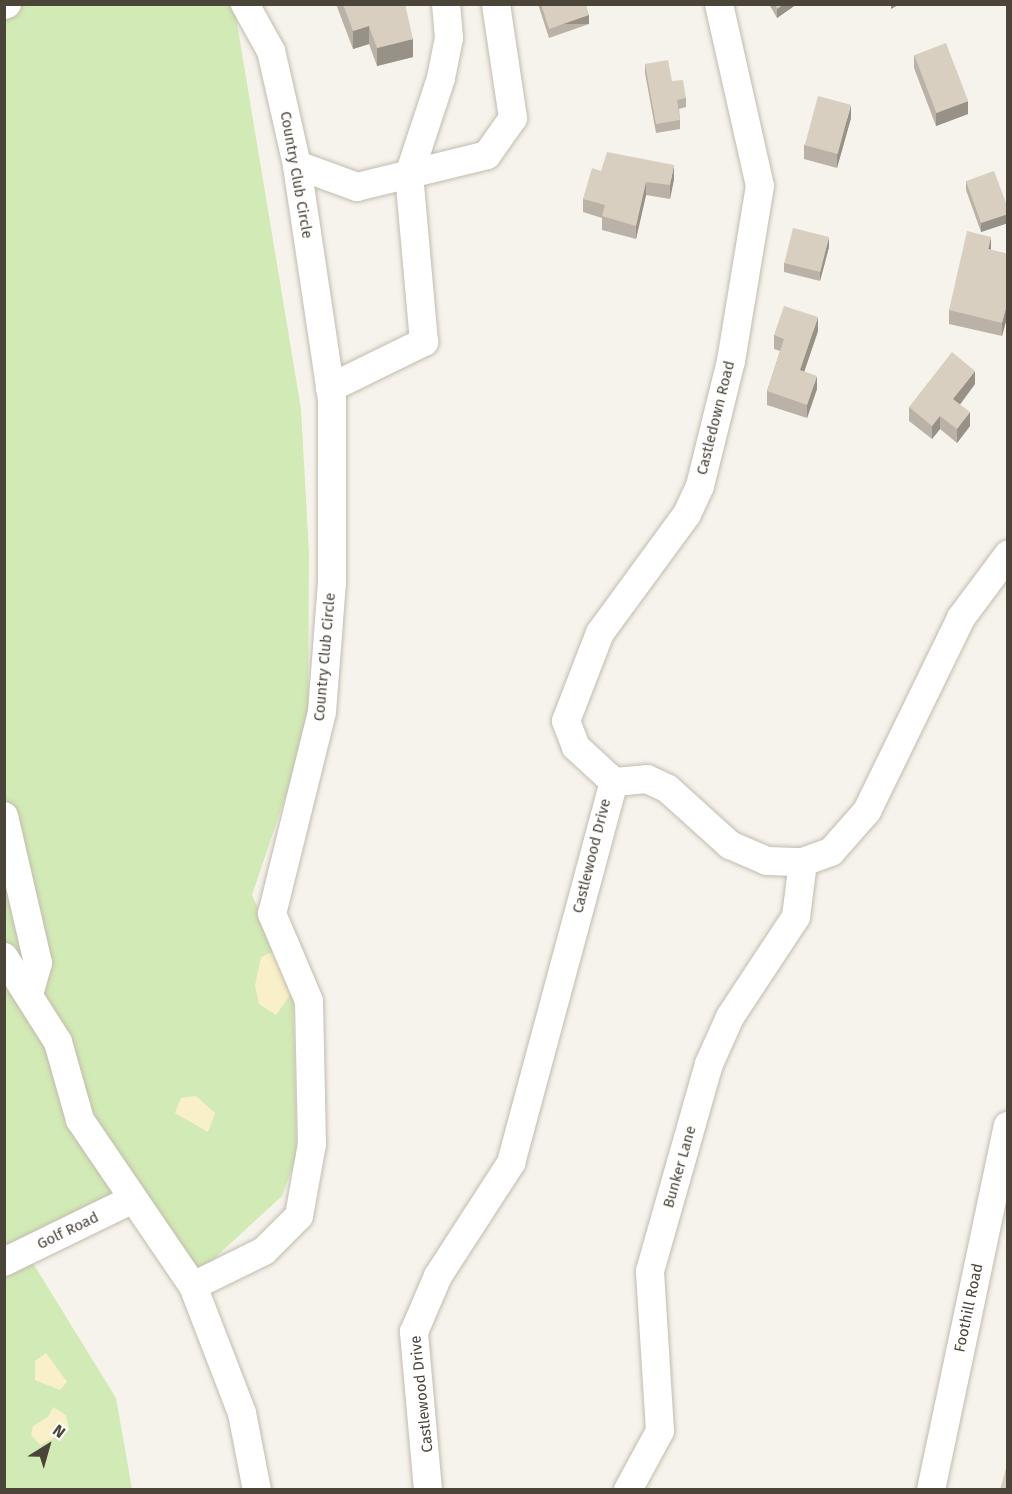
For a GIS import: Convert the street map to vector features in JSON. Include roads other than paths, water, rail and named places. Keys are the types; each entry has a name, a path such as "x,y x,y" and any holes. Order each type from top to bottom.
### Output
{"street":[{"name":"Country Club Circle","path":"193,1286 264,1251 298,1216 312,1144 309,1001 273,914 322,712 332,583 330,388 297,165 271,51 245,4"},
{"path":"330,388 424,342 409,175 441,78 449,38 446,4"},
{"path":"297,165 357,187 487,155 513,118 496,4"},
{"name":"Castledown Road","path":"614,782 576,747 566,721 600,633 687,514 700,486 731,361 760,186 719,4"},
{"name":"Castlewood Drive","path":"428,1490 414,1332 438,1276 511,1163 614,782 647,779 668,789 748,855 803,862 831,852 867,811 961,618 1008,555"},
{"path":"4,816 38,963 30,991"},
{"name":"Bunker Lane","path":"628,1490 660,1431 650,1271 710,1064 730,1017 796,917 803,862"},
{"path":"4,957 30,991 58,1042 80,1120 193,1286 242,1413 257,1490"},
{"name":"Foothill Road","path":"931,1490 1008,1126"},
{"name":"Golf Road","path":"4,1262 132,1196"}]}
